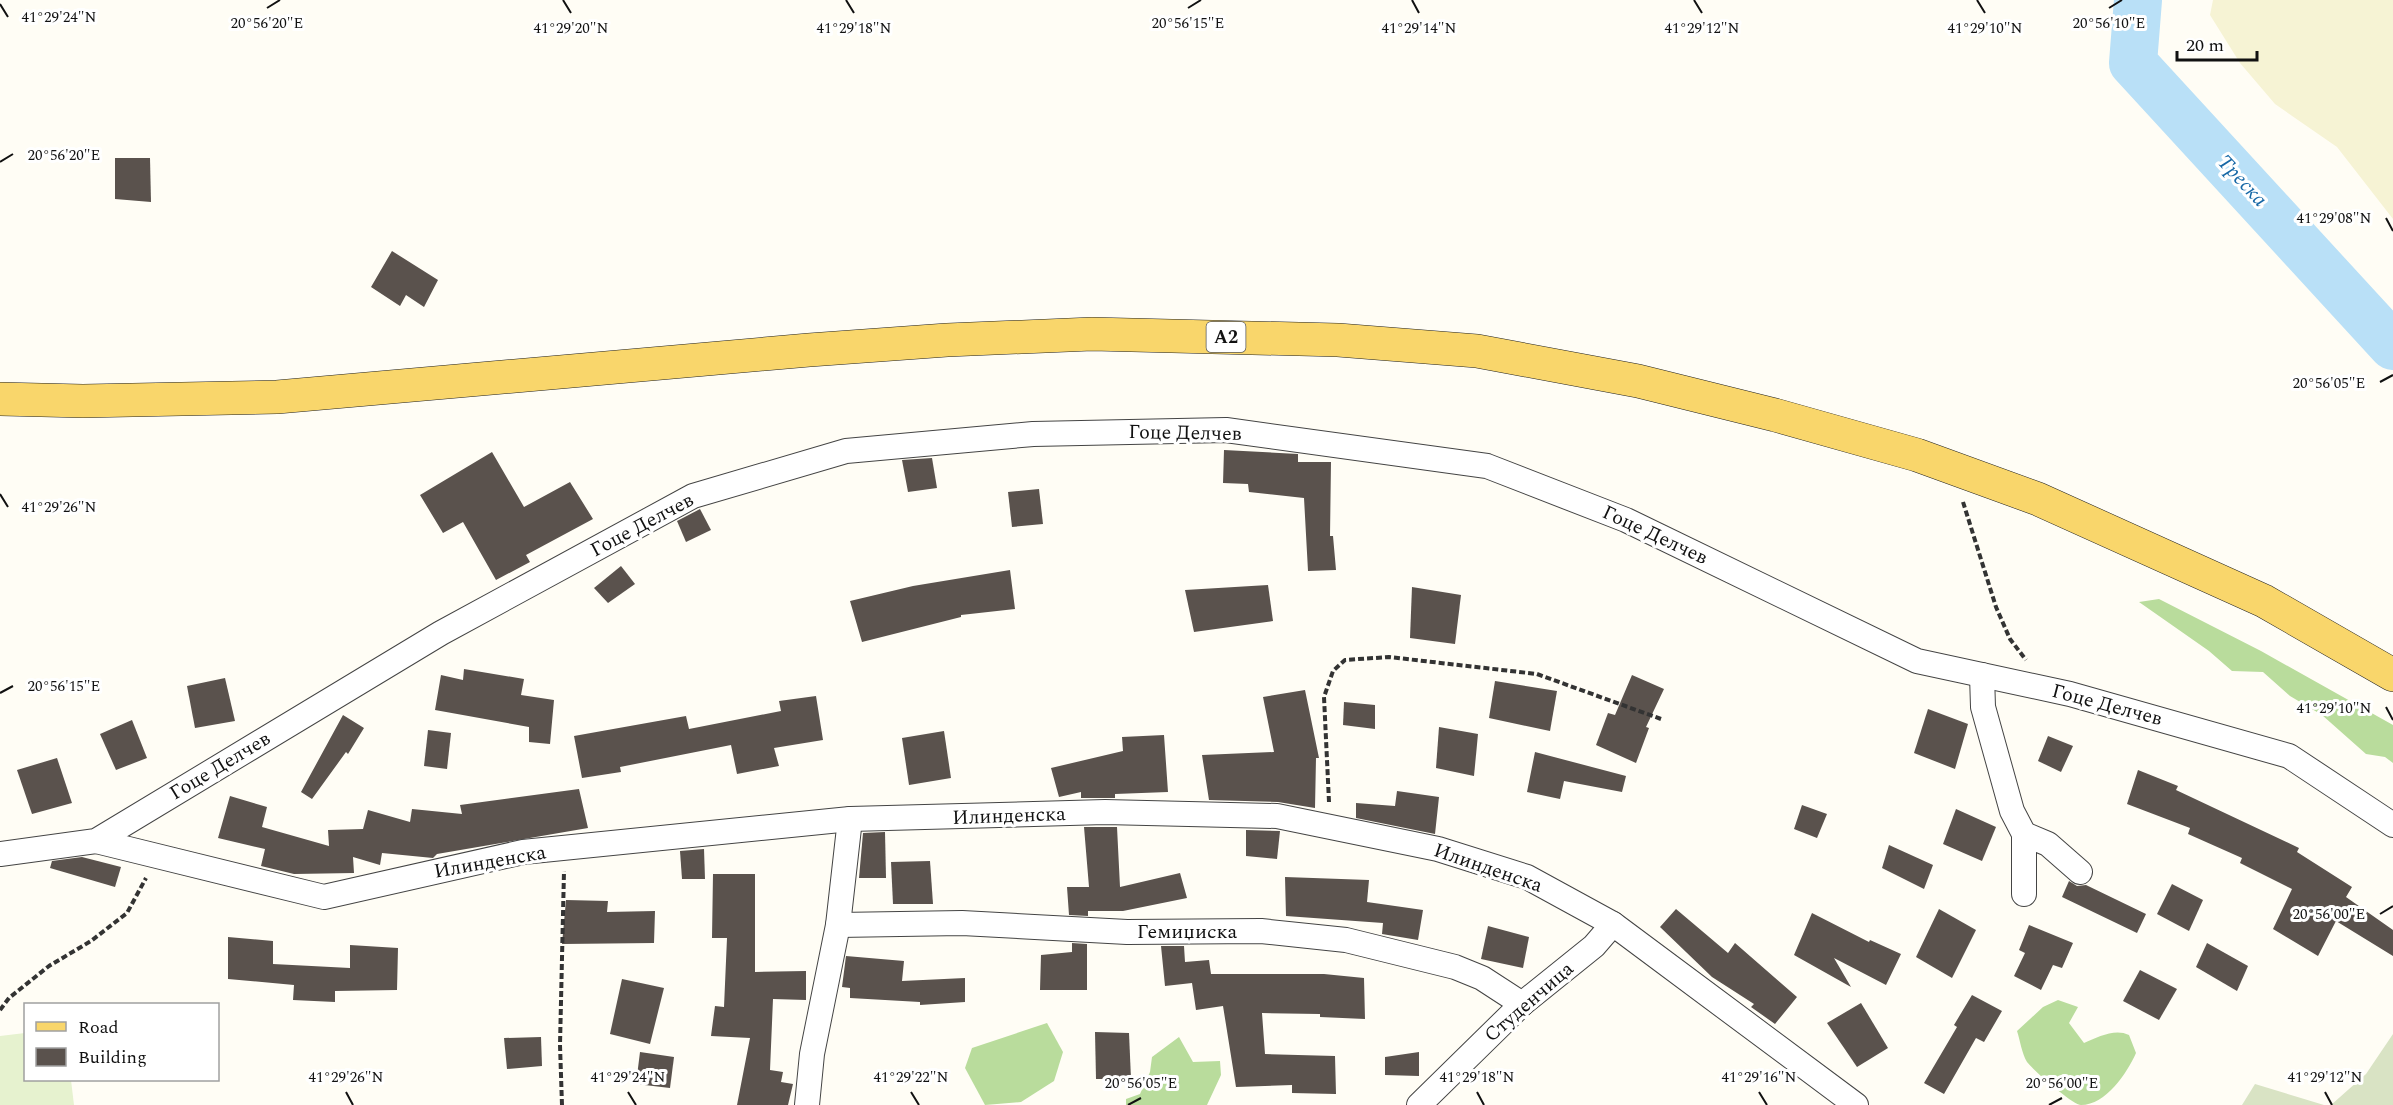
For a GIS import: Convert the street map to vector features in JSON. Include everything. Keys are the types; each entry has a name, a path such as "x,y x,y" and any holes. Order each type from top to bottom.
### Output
{"main road":[{"name":"A2","path":"0,399 83,401 277,397 958,339 1092,334 1327,339 1477,351 1566,366 1775,415 1917,455 2038,499 2264,601 2393,675"}],"street":[{"name":"Гоце Делчев","path":"0,854 96,841 441,633 693,496 846,451 1033,434 1226,430 1487,465 1626,520 1917,661 2070,694 2289,756 2393,825"},
{"path":"1982,675 1983,707 2012,811 2024,834 2024,894"},
{"name":"Илинденска","path":"96,841 324,897 523,852 850,819 1117,813 1278,816 1438,849 1527,877 1613,924 1856,1105"},
{"path":"807,1105 812,1054 838,925 850,819"},
{"path":"2024,834 2048,844 2080,872"},
{"name":"Гемиџиска","path":"838,925 962,923 1127,932 1261,931 1346,940 1455,967 1482,978 1522,1004"},
{"name":"Студенчица","path":"1419,1105 1522,1004 1594,946 1613,924"}],"path":[{"path":"1955,469 1969,526 1983,562 1996,607 2010,639 2021,650 2028,663 2021,683"},
{"path":"1330,827 1324,697 1333,671 1345,660 1389,657 1537,674 1660,719"},
{"path":"562,1105 560,1045 564,849"},
{"path":"0,1010 9,998 49,966 91,940 127,913 146,882 146,853"}],"shaded area":[{"path":"2213,0 2393,0 2393,219 2337,147 2275,104 2240,63 2210,15"}],"green space":[{"path":"2159,599 2261,651 2393,725 2393,763 2385,757 2366,754 2322,715 2290,696 2263,672 2232,671 2209,651 2139,602"},
{"path":"2058,1000 2078,1007 2069,1023 2084,1043 2106,1034 2124,1033 2129,1035 2136,1053 2127,1070 2107,1094 2090,1104 2081,1105 2062,1094 2027,1062 2022,1051 2017,1031 2043,1007"},
{"path":"1047,1023 1063,1052 1054,1081 1021,1102 985,1105 965,1068 972,1048"},
{"path":"24,1033 24,1081 71,1081 74,1105 0,1105 0,1036"},
{"path":"2393,1034 2393,1105 2331,1105 2366,1074"},
{"path":"1179,1037 1193,1062 1220,1061 1221,1075 1207,1105 1126,1105 1126,1099 1140,1094 1150,1072 1152,1057"},
{"path":"2255,1084 2324,1105 2242,1105"}],"building":[{"path":"115,158 150,158 151,202 115,199"},
{"path":"392,251 438,280 424,307 406,295 400,306 371,287"},
{"path":"1224,450 1298,454 1298,462 1331,462 1330,536 1333,536 1336,570 1308,571 1304,498 1249,492 1248,484 1223,483"},
{"path":"492,452 524,507 570,482 593,519 526,555 530,562 496,580 463,522 443,533 420,495"},
{"path":"932,458 937,488 908,492 902,460"},
{"path":"1039,489 1043,524 1012,527 1008,492"},
{"path":"700,509 711,530 686,542 677,521"},
{"path":"621,566 635,584 608,603 594,588"},
{"path":"1010,570 1015,609 961,615 961,617 862,642 850,601 913,586"},
{"path":"1268,585 1273,621 1194,632 1185,590"},
{"path":"1412,587 1461,595 1455,644 1410,638"},
{"path":"464,669 524,679 521,695 554,700 550,744 529,742 529,727 435,710 441,675 463,680"},
{"path":"1632,675 1664,689 1646,727 1649,728 1636,763 1596,745 1608,713 1615,715"},
{"path":"225,678 235,721 195,728 187,686"},
{"path":"1495,681 1557,691 1550,731 1489,718"},
{"path":"1305,690 1319,758 1316,758 1315,808 1278,802 1209,800 1202,755 1274,752 1263,697"},
{"path":"816,696 823,740 774,748 779,766 737,774 731,745 620,767 621,772 582,778 574,736 686,716 689,729 781,711 779,701"},
{"path":"1344,702 1375,705 1375,729 1343,725"},
{"path":"1928,709 1968,724 1955,769 1914,753"},
{"path":"343,715 364,728 348,754 346,752 312,799 301,792"},
{"path":"132,720 147,758 116,770 100,734"},
{"path":"1439,727 1478,734 1474,776 1436,768"},
{"path":"428,730 451,733 447,769 424,766"},
{"path":"944,731 951,778 909,785 902,738"},
{"path":"1164,735 1168,792 1115,794 1115,798 1081,798 1081,792 1059,797 1051,768 1123,751 1122,737"},
{"path":"2048,736 2073,746 2061,772 2038,761"},
{"path":"1535,752 1626,776 1622,792 1564,781 1560,799 1527,792"},
{"path":"57,758 72,803 32,814 17,770"},
{"path":"2138,770 2178,786 2176,790 2299,848 2297,852 2352,887 2346,897 2393,930 2393,956 2336,921 2318,956 2273,929 2292,889 2240,863 2242,858 2188,834 2190,828 2127,804"},
{"path":"579,789 588,828 437,854 433,858 382,853 380,865 353,857 354,873 294,874 261,866 265,849 218,838 230,796 267,807 262,827 329,846 328,830 363,829 368,810 410,822 412,809 462,814 460,805"},
{"path":"1397,791 1439,797 1435,834 1356,818 1356,803 1395,806"},
{"path":"1802,805 1827,814 1817,838 1794,829"},
{"path":"1956,809 1996,827 1982,861 1943,844"},
{"path":"1084,827 1117,827 1120,887 1180,873 1187,898 1123,911 1088,911 1088,916 1069,915 1067,887 1089,887"},
{"path":"1246,830 1280,831 1277,859 1246,856"},
{"path":"885,832 886,878 859,878 863,833"},
{"path":"1889,845 1933,865 1924,889 1882,868"},
{"path":"704,849 705,879 682,879 680,851"},
{"path":"82,857 121,867 115,887 50,868 52,861"},
{"path":"930,861 933,904 893,904 891,862"},
{"path":"713,874 755,874 755,972 806,971 806,1000 773,999 770,1070 783,1072 781,1082 793,1084 788,1105 737,1105 750,1038 711,1036 715,1006 724,1007 727,938 712,938"},
{"path":"1285,877 1369,880 1367,902 1423,910 1418,940 1382,934 1383,923 1286,916"},
{"path":"2069,881 2077,886 2086,885 2146,914 2137,933 2062,897"},
{"path":"2172,884 2203,900 2189,931 2157,914"},
{"path":"566,900 608,901 607,912 655,911 654,943 562,944"},
{"path":"1676,909 1728,953 1735,943 1797,997 1775,1024 1751,1007 1754,1004 1712,977 1660,927"},
{"path":"1939,909 1976,930 1952,978 1916,957"},
{"path":"1812,913 1869,942 1870,940 1901,954 1886,985 1834,958 1851,987 1794,955"},
{"path":"2029,925 2073,943 2062,968 2053,965 2041,990 2014,976 2025,953 2019,950"},
{"path":"1488,926 1529,937 1523,968 1481,959"},
{"path":"228,937 273,941 273,964 350,968 350,945 398,948 397,990 335,991 335,1002 293,1000 294,985 228,979"},
{"path":"1072,943 1087,944 1087,990 1040,990 1041,955 1072,952"},
{"path":"2207,943 2248,966 2237,991 2196,967"},
{"path":"1161,946 1184,946 1185,962 1209,960 1211,974 1324,974 1364,978 1365,1019 1320,1017 1320,1014 1262,1013 1265,1054 1335,1056 1336,1094 1292,1093 1292,1085 1236,1087 1223,1006 1196,1010 1192,983 1165,986"},
{"path":"846,956 904,961 902,981 965,978 965,1002 920,1005 920,1002 850,998 850,988 842,987"},
{"path":"2140,970 2177,989 2159,1020 2123,1001"},
{"path":"622,979 664,988 650,1044 610,1034"},
{"path":"1972,995 2002,1011 1984,1042 1976,1038 1944,1094 1924,1083 1957,1027 1954,1025"},
{"path":"1861,1003 1888,1048 1857,1067 1827,1023"},
{"path":"1095,1032 1129,1033 1131,1079 1096,1079"},
{"path":"541,1037 542,1066 507,1069 504,1038"},
{"path":"640,1052 674,1057 670,1088 636,1084"},
{"path":"1419,1052 1419,1076 1385,1075 1385,1057"}],"waterway":[{"name":"Треска","path":"2138,0 2133,63 2393,346"}]}
